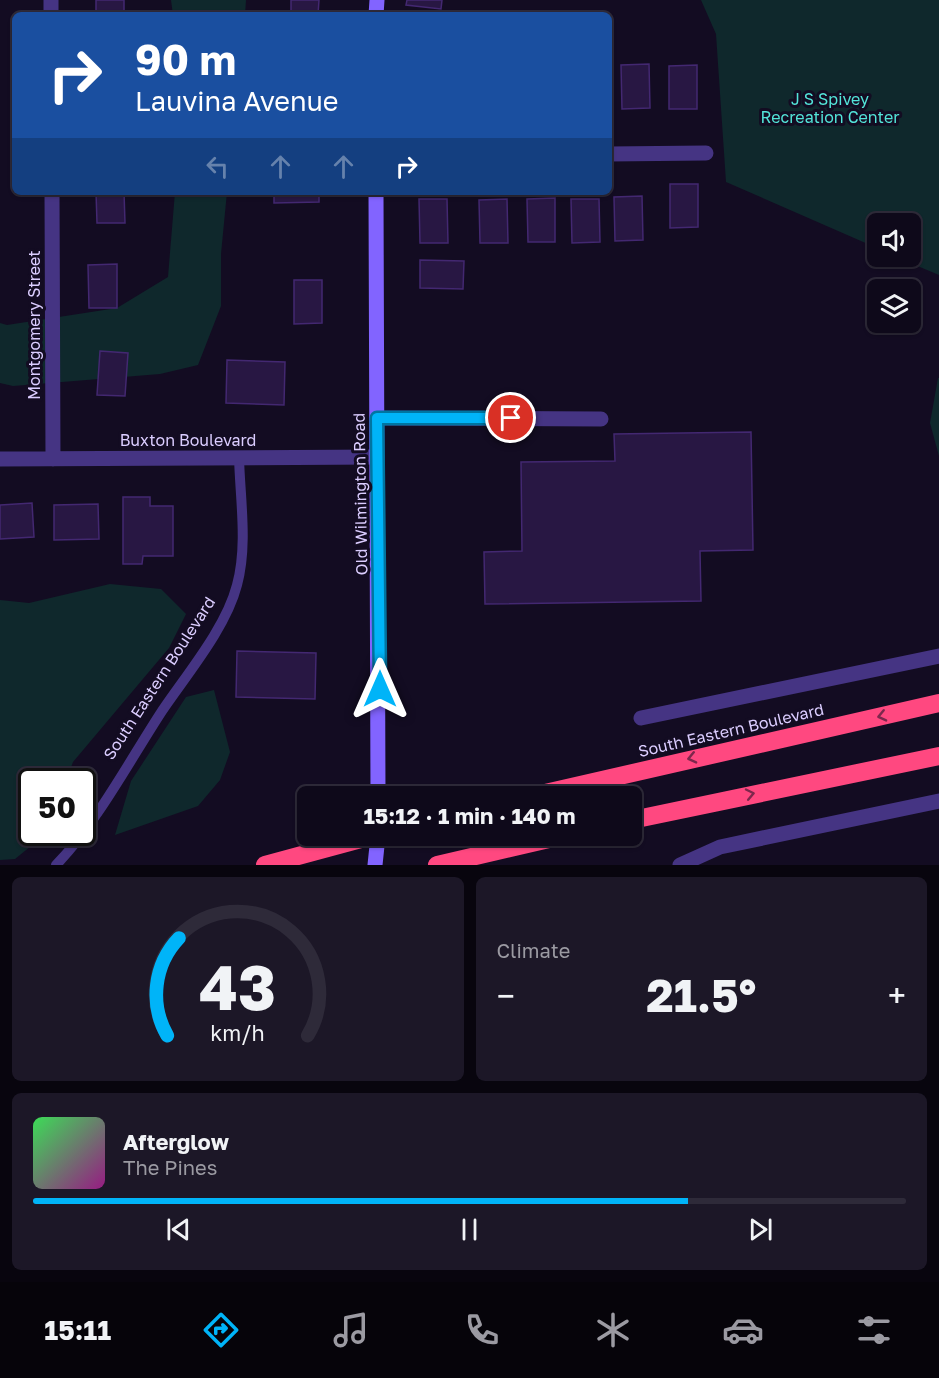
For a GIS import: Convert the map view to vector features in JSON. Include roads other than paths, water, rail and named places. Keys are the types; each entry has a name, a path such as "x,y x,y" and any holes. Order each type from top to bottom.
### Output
{"highway":[{"name":"South Eastern Boulevard","path":"576,786 939,703"},
{"path":"642,818 939,756"},
{"path":"266,865 335,846"},
{"path":"438,865 519,846"}],"main road":[{"name":"Old Wilmington Road","path":"376,195 378,786"},
{"path":"375,865 377,846"}],"street":[{"path":"612,154 706,153"},
{"name":"Montgomery Street","path":"52,195 53,459"},
{"path":"377,418 601,419"},
{"name":"Buxton Boulevard","path":"0,459 377,457"},
{"name":"South Eastern Boulevard","path":"641,718 939,656"},
{"path":"680,865 720,847 939,801"}],"lane":[{"name":"South Eastern Boulevard","path":"56,865 83,833 211,636 233,598 242,548 238,457"}],"park label":[{"name":"J S Spivey Recreation Center","path":"830,108"}]}
